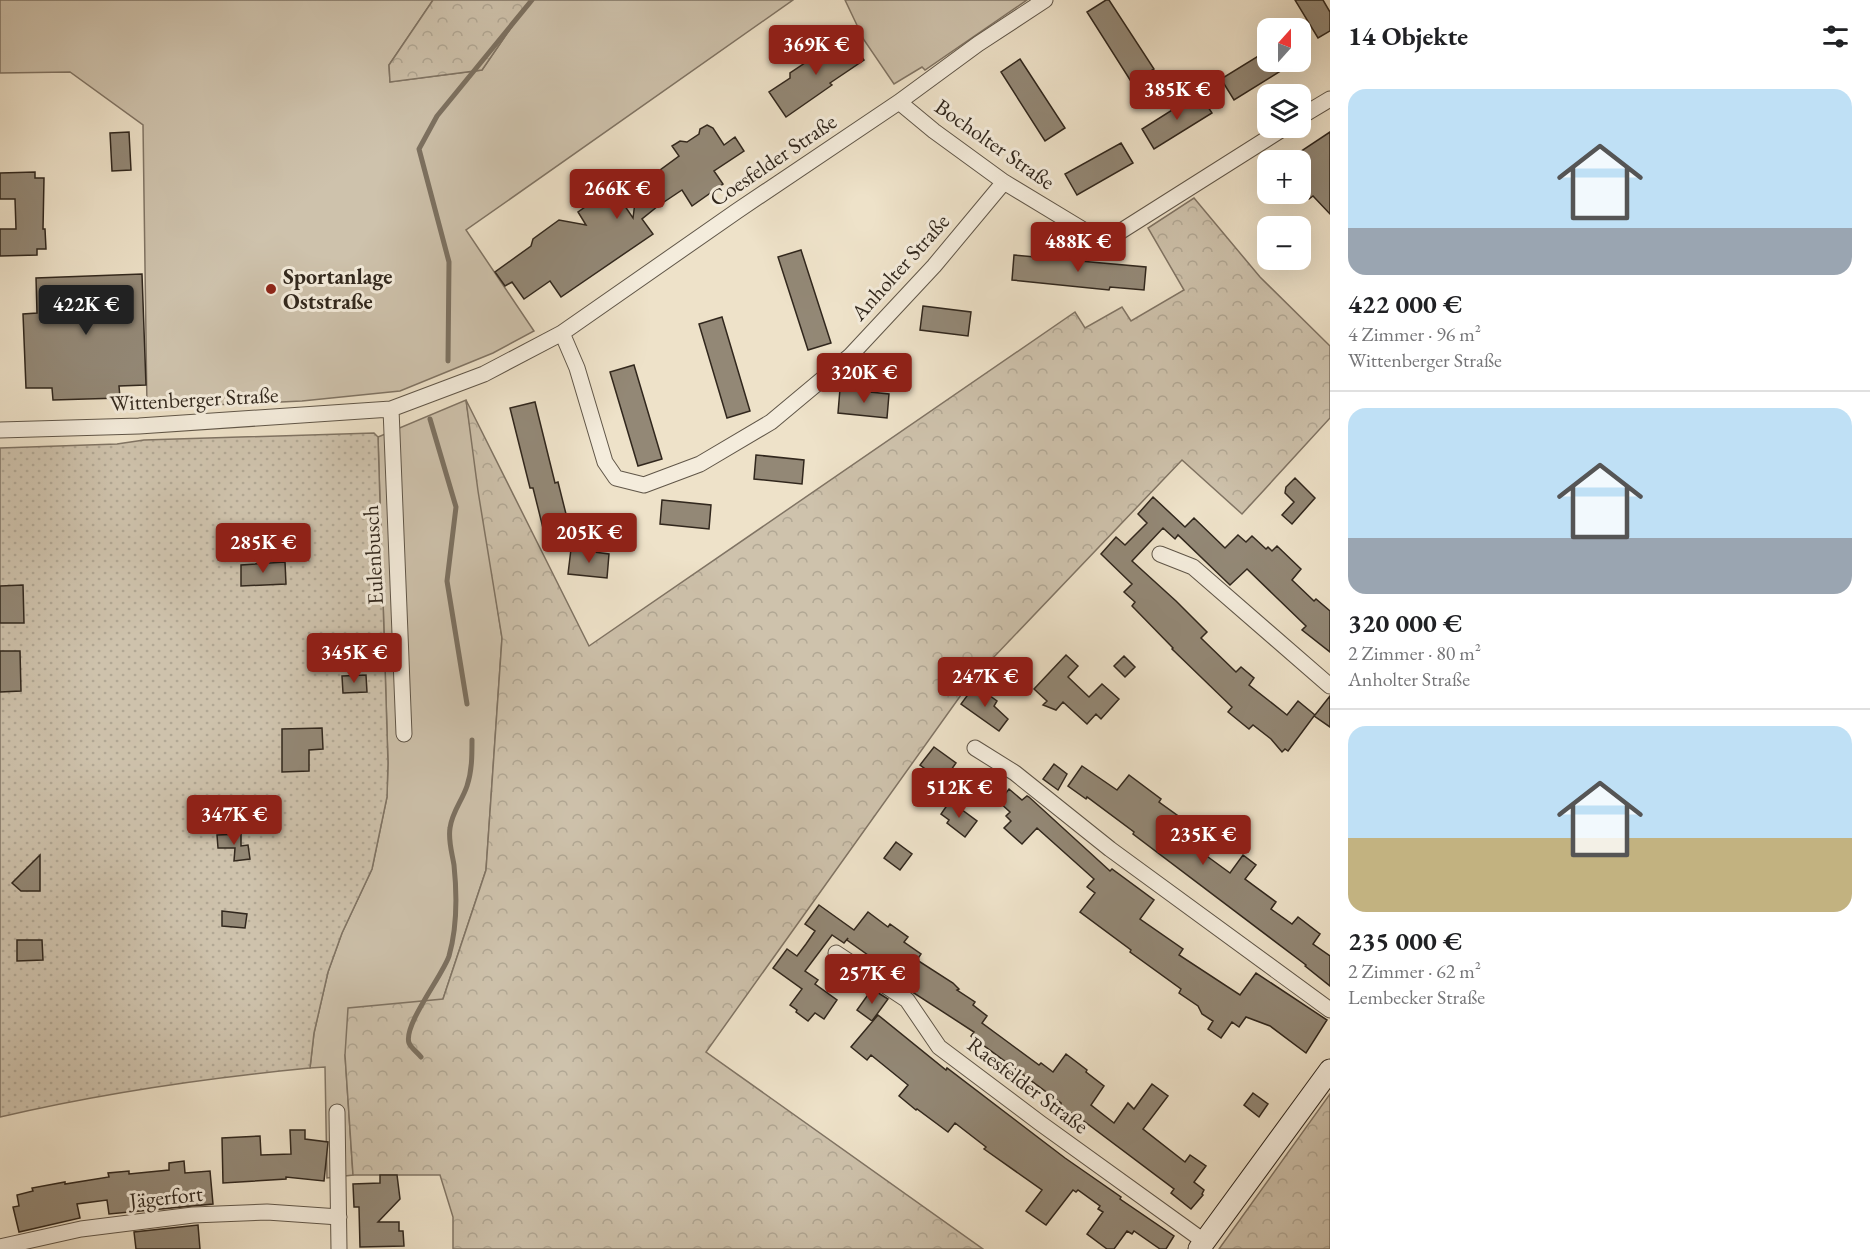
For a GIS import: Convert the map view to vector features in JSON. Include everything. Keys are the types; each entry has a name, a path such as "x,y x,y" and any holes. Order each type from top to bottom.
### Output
{"street":[{"name":"Coesfelder Straße","path":"391,409 484,374 562,333 899,102 978,44 1046,0"},
{"path":"1311,110 1330,99"},
{"name":"Bocholter Straße","path":"899,102 934,131 1004,182 1090,234 1118,233 1268,138"},
{"name":"Anholter Straße","path":"562,333 577,368 605,462 616,478 644,485 700,464 771,422 850,356 934,266 1004,182"},
{"name":"Wittenberger Straße","path":"0,430 139,426 391,409"},
{"name":"Eulenbusch","path":"391,409 404,734"},
{"path":"1160,555 1193,567 1330,686"},
{"path":"975,748 1015,773 1110,849 1330,1010"},
{"name":"Raesfelder Straße","path":"836,952 907,1000 939,1047 1202,1245"},
{"path":"1202,1245 1330,1070"},
{"path":"337,1112 339,1249"},
{"name":"Jägerfort","path":"0,1247 81,1229 193,1215 267,1212 339,1217"}],"green space":[{"name":"Sportanlage Oststraße","path":"0,0 433,0 389,65 390,82 482,70 530,0 793,0 466,230 534,331 493,353 400,391 302,401 147,408 143,125 70,72 0,73"},
{"path":"433,0 530,0 482,70 390,82 389,65"},
{"path":"845,0 1027,0 925,70 922,67 894,84 864,40"},
{"path":"1194,198 1260,277 1330,346 1330,418 1242,514 1182,460 971,681 706,1052 983,1249 453,1249 453,1217 440,1175 353,1175 345,1055 348,1008 443,999 486,870 502,638 466,400 589,646 1075,312 1085,328 1122,307 1131,321 1184,290 1148,228"},
{"path":"466,400 502,638 486,870 443,999 345,1055 353,1175 327,1178 325,1067 310,1068 314,1033 328,972 342,933 372,869 387,797 388,763 378,437"},
{"path":"374,433 378,437 388,763 387,797 372,869 342,933 328,972 314,1033 310,1068 154,1087 0,1117 0,448 117,444 144,440"},
{"path":"1330,1094 1330,1249 1219,1249"}],"building":[{"path":"1109,0 1154,69 1132,83 1087,12"},
{"path":"1295,0 1323,0 1330,12 1330,31 1318,38 1311,26 1311,18 1306,18"},
{"path":"847,35 864,60 786,117 769,92 790,78 790,73"},
{"path":"1257,57 1257,72 1279,72 1234,100 1221,79"},
{"path":"1020,59 1065,128 1045,141 1001,72"},
{"path":"1199,93 1212,113 1154,149 1142,129"},
{"path":"707,125 713,128 724,145 735,137 744,151 714,171 723,184 692,206 682,190 658,206 642,219 653,234 561,297 550,281 524,299 512,282 505,286 495,272 531,246 533,239 559,220 586,225 578,212 604,194 607,199 616,193 633,218 637,187 679,156 672,146 680,141 687,142"},
{"path":"129,132 131,170 112,171 110,133"},
{"path":"1330,132 1330,214 1313,196 1311,198 1311,150 1303,150"},
{"path":"1121,143 1133,163 1077,195 1065,174"},
{"path":"35,172 35,178 44,178 43,229 45,229 46,249 37,249 37,255 0,256 0,229 16,229 15,199 0,199 0,173"},
{"path":"801,250 831,343 808,350 778,257"},
{"path":"1014,255 1146,267 1144,290 1110,287 1109,290 1012,280"},
{"path":"142,274 146,385 119,386 120,398 53,400 52,388 26,388 23,314 37,313 36,278"},
{"path":"923,306 971,312 968,336 920,330"},
{"path":"722,317 750,411 727,418 699,324"},
{"path":"634,365 662,459 638,466 610,372"},
{"path":"840,389 889,394 887,418 838,413"},
{"path":"535,402 555,483 558,482 568,522 543,528 533,488 530,488 510,408"},
{"path":"756,455 804,460 802,484 754,479"},
{"path":"1295,478 1315,498 1292,524 1282,515 1294,502 1285,493 1286,487"},
{"path":"1153,497 1185,527 1194,518 1225,548 1238,535 1246,542 1252,536 1266,549 1268,547 1272,551 1277,546 1301,569 1292,580 1314,601 1316,599 1330,611 1330,652 1302,630 1306,626 1247,569 1230,585 1178,535 1175,539 1163,528 1132,561 1207,632 1201,638 1236,672 1241,667 1254,678 1249,685 1287,715 1298,701 1315,715 1330,696 1330,727 1314,716 1288,751 1285,749 1282,752 1271,739 1253,725 1249,729 1228,712 1232,707 1172,649 1132,606 1135,602 1124,592 1132,584 1101,554 1116,537 1125,545 1147,523 1138,514"},
{"path":"662,500 711,505 709,529 660,524"},
{"path":"571,549 609,554 607,578 568,574"},
{"path":"285,562 286,584 241,586 241,565"},
{"path":"23,585 24,623 0,623 0,586"},
{"path":"0,651 20,651 21,691 0,692"},
{"path":"1066,655 1078,666 1068,677 1089,697 1102,684 1119,699 1101,719 1096,714 1087,724 1063,702 1056,710 1043,705 1047,701 1034,689"},
{"path":"1124,656 1135,667 1125,677 1114,666"},
{"path":"366,675 367,692 343,693 342,676"},
{"path":"975,685 997,701 994,706 1008,719 999,731 961,704"},
{"path":"322,728 323,749 309,750 309,771 282,772 282,729"},
{"path":"934,747 956,763 951,770 964,778 947,805 923,787 932,774 920,765"},
{"path":"1054,764 1067,774 1058,790 1043,779"},
{"path":"1082,766 1117,790 1129,775 1161,799 1159,802 1181,818 1168,835 1190,851 1193,846 1230,873 1243,855 1256,865 1245,879 1276,902 1271,909 1292,924 1298,917 1320,934 1313,944 1330,956 1330,986 1306,965 1133,834 1134,832 1087,797 1086,799 1068,786"},
{"path":"1009,789 1022,800 1029,797 1110,871 1112,869 1154,900 1140,919 1183,949 1179,955 1240,995 1256,973 1327,1020 1306,1053 1270,1026 1246,1017 1239,1027 1232,1022 1221,1038 1208,1029 1213,1021 1202,1014 1198,1006 1179,993 1181,989 1080,912 1095,893 1087,887 1094,879 1037,828 1022,844 1004,828 1011,821 1006,816 1010,812 999,802"},
{"path":"950,801 977,821 965,837 947,823 949,820 941,814"},
{"path":"241,834 241,846 248,845 250,859 234,861 235,848 218,848 217,835"},
{"path":"896,842 912,854 900,870 884,858"},
{"path":"40,855 40,891 21,891 12,883"},
{"path":"819,905 854,930 868,912 888,927 890,924 908,937 904,942 921,954 917,960 953,983 959,989 957,990 975,1002 973,1005 987,1016 982,1023 1039,1065 1041,1063 1053,1072 1066,1054 1087,1070 1086,1072 1104,1086 1091,1105 1114,1123 1128,1103 1134,1109 1152,1084 1168,1096 1143,1129 1185,1162 1190,1155 1206,1166 1194,1182 1204,1190 1203,1195 1191,1209 1171,1193 1174,1189 1073,1113 1062,1113 1061,1103 971,1036 974,1032 883,973 886,968 847,940 848,938 844,943 832,935 805,971 818,980 815,984 837,1000 824,1019 815,1013 808,1021 796,1012 797,1010 790,1005 802,989 773,968 787,949 797,956 806,944 815,931 805,924"},
{"path":"222,911 247,914 245,928 222,926"},
{"path":"17,940 42,940 43,960 17,961"},
{"path":"872,989 888,999 872,1021 857,1010"},
{"path":"878,1015 946,1070 947,1068 1065,1158 1121,1197 1120,1199 1174,1236 1166,1249 1160,1249 1134,1231 1132,1234 1127,1231 1114,1249 1107,1249 1087,1234 1103,1212 1098,1209 1100,1206 1078,1190 1076,1192 1073,1190 1046,1225 1026,1211 1042,1190 984,1149 986,1147 955,1123 948,1132 916,1110 899,1096 908,1085 871,1055 867,1060 851,1047"},
{"path":"1253,1093 1268,1104 1259,1117 1244,1105"},
{"path":"290,1130 305,1130 305,1139 328,1142 324,1181 286,1177 286,1179 223,1183 222,1138 260,1136 261,1155 291,1154"},
{"path":"184,1161 185,1173 210,1171 213,1204 109,1214 107,1200 77,1204 80,1218 19,1232 13,1207 19,1206 17,1195 33,1191 32,1188 109,1177 108,1173 129,1171 129,1174 169,1170 169,1163"},
{"path":"380,1175 397,1175 400,1199 378,1222 399,1222 399,1231 403,1231 404,1246 360,1247 359,1207 354,1207 353,1184 380,1183"},
{"path":"198,1225 200,1249 136,1249 134,1232"}],"waterway":[{"path":"448,361 449,262 419,149 437,116 532,0"},
{"path":"430,419 456,507 447,581 467,704"},
{"path":"421,1057 410,1045 409,1035 417,1013 445,964 452,945 456,899 451,822 469,780 472,740"}],"place":[{"name":"Sportanlage Oststraße","path":"271,289"}]}
